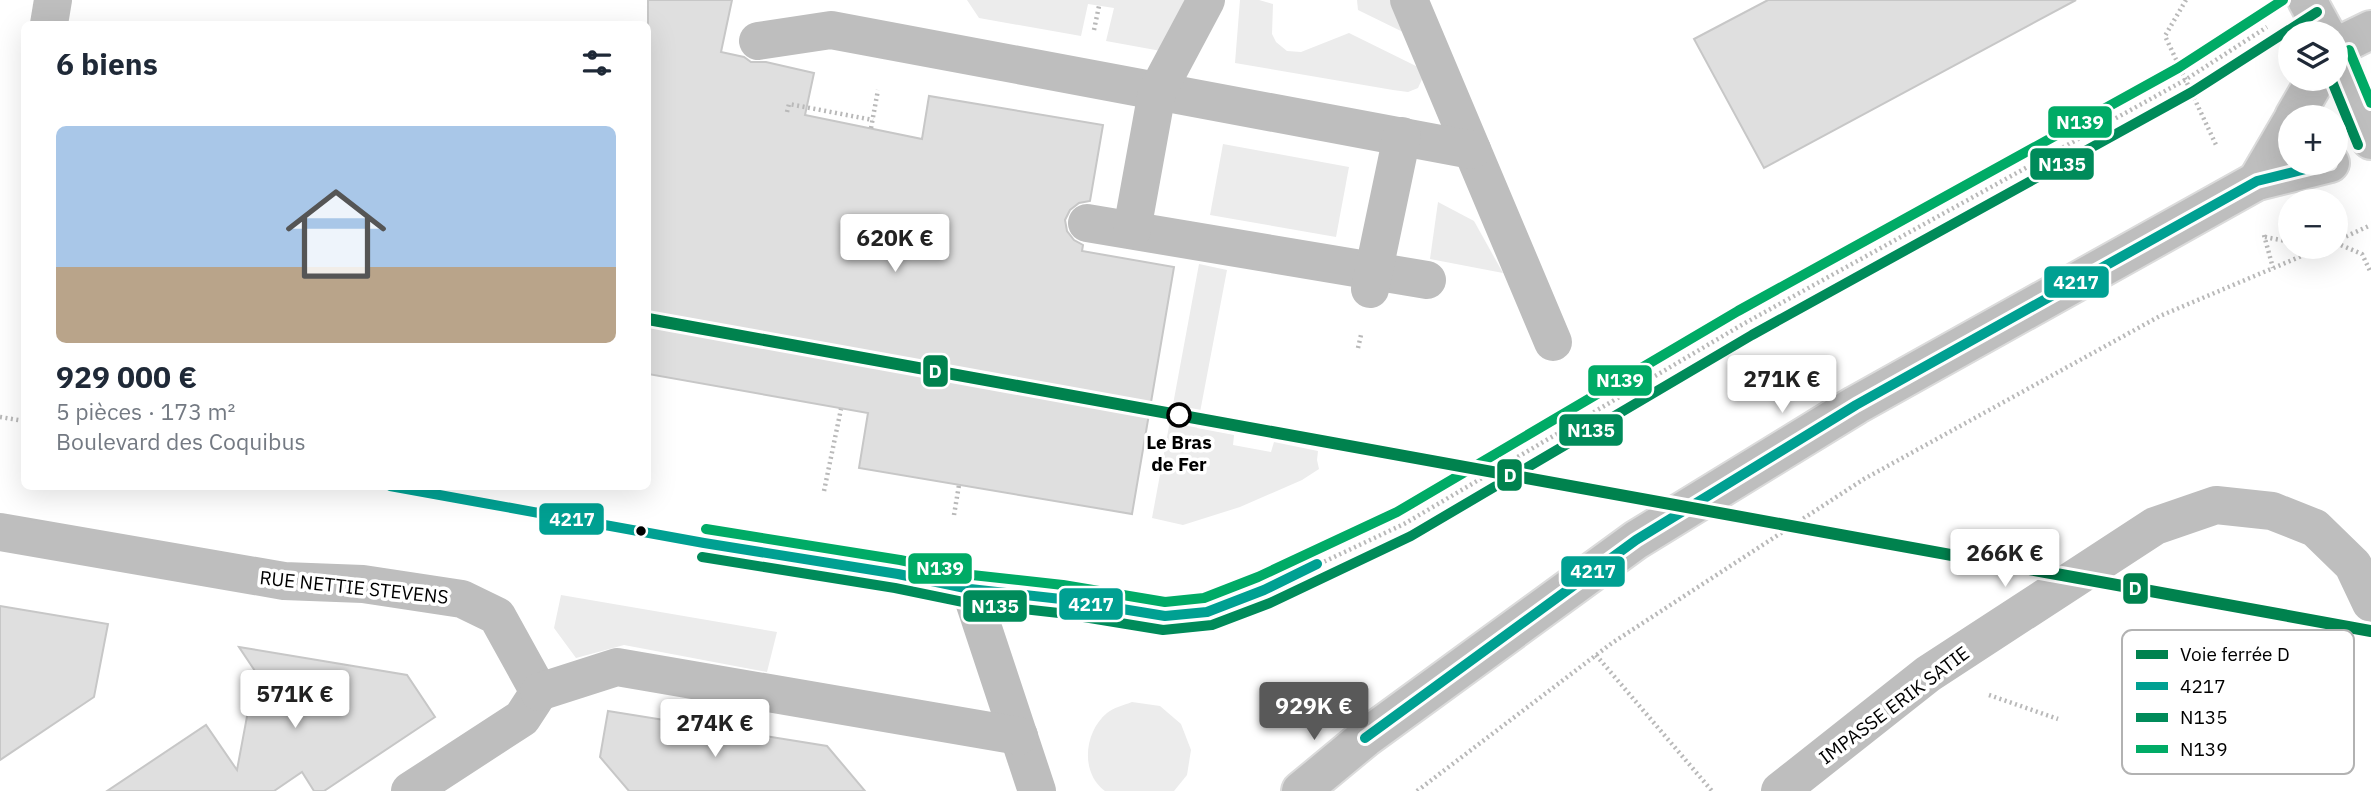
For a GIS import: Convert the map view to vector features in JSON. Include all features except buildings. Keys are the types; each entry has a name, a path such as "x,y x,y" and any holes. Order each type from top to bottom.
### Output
{"street":[{"path":"50,21 53,0"},
{"path":"1132,230 1157,92 1206,0"},
{"path":"1409,0 1553,342"},
{"path":"2308,0 2319,21"},
{"path":"758,41 833,15 1157,92 1472,150"},
{"path":"2348,41 2371,30"},
{"path":"2348,84 2371,140"},
{"path":"1372,281 1402,136"},
{"path":"2249,186 2278,142"},
{"path":"2348,158 2371,153"},
{"path":"1301,791 1365,738 1636,540 1856,405 2249,186 2288,175"},
{"path":"1087,223 1132,230 1372,281 1427,280"},
{"name":"IMPASSE ERIK SATIE","path":"1780,791 1928,674 2155,526 2217,505 2272,511 2315,528 2353,565 2371,603"},
{"name":"RUE NETTIE STEVENS","path":"0,532 284,581 363,584 462,599 497,616 539,692"},
{"path":"970,589 1037,791"},
{"path":"410,791 522,718 539,692 617,667 1019,736"}],"path":[{"path":"2186,0 2165,36 2185,80 2249,186 2273,268"},
{"path":"970,589 1061,599 1165,616 1207,612 1264,590 1404,524 1745,323 2185,80 2308,0"},
{"path":"1092,38 1099,6"},
{"path":"788,112 789,104 873,120"},
{"path":"2348,236 2371,225"},
{"path":"2265,237 2278,240"},
{"path":"2348,248 2361,254 2371,273"},
{"path":"1416,791 1612,643 1864,479 2160,316 2294,259"},
{"path":"824,491 841,409"},
{"path":"0,417 21,420"},
{"path":"954,515 959,485"},
{"path":"409,490 705,543 898,574"},
{"path":"1597,656 1712,791"},
{"path":"1928,674 2058,719"}],"shaded area":[{"path":"967,0 1188,0 1161,51 1106,41 1114,8 1088,4 1081,36 979,18"},
{"path":"1240,0 1259,0 1273,4 1272,34 1276,42 1287,51 1301,52 1349,33 1420,68 1423,77 1418,88 1408,92 1393,90 1235,63"},
{"path":"1357,0 1390,0 1405,33 1358,10"},
{"path":"1223,144 1349,167 1336,237 1210,215"},
{"path":"1438,202 1474,221 1503,273 1430,259"},
{"path":"1199,264 1227,270 1197,428 1234,435 1233,445 1271,452 1274,442 1318,451 1319,469 1302,480 1240,507 1183,525 1152,518"},
{"path":"561,595 777,632 767,672 624,645 576,658 554,628"},
{"path":"1132,702 1160,706 1181,724 1191,750 1187,775 1174,791 1105,791 1092,774 1088,752 1093,731 1107,713"}],"rail line":[{"name":"D","path":"651,320 2371,631"}],"transit line":[{"name":"N139","path":"706,529 900,560 972,575 1063,585 1165,602 1204,598 1258,577 1397,512 1738,311 2178,68 2283,0"},
{"name":"N135","path":"702,557 895,588 968,603 1059,613 1163,630 1212,625 1270,603 1411,536 1752,335 2192,92 2317,12"},
{"name":"N139","path":"2349,50 2371,103"},
{"name":"N135","path":"2336,91 2358,145"},
{"name":"4217","path":"1365,738 1636,540 1856,405 2257,181 2281,175"},
{"name":"4217","path":"412,490 704,543 898,574 970,589 1061,599 1165,616 1207,612 1264,590 1317,564"}],"place":[{"name":"Le Bras de Fer","path":"1179,415"}]}
